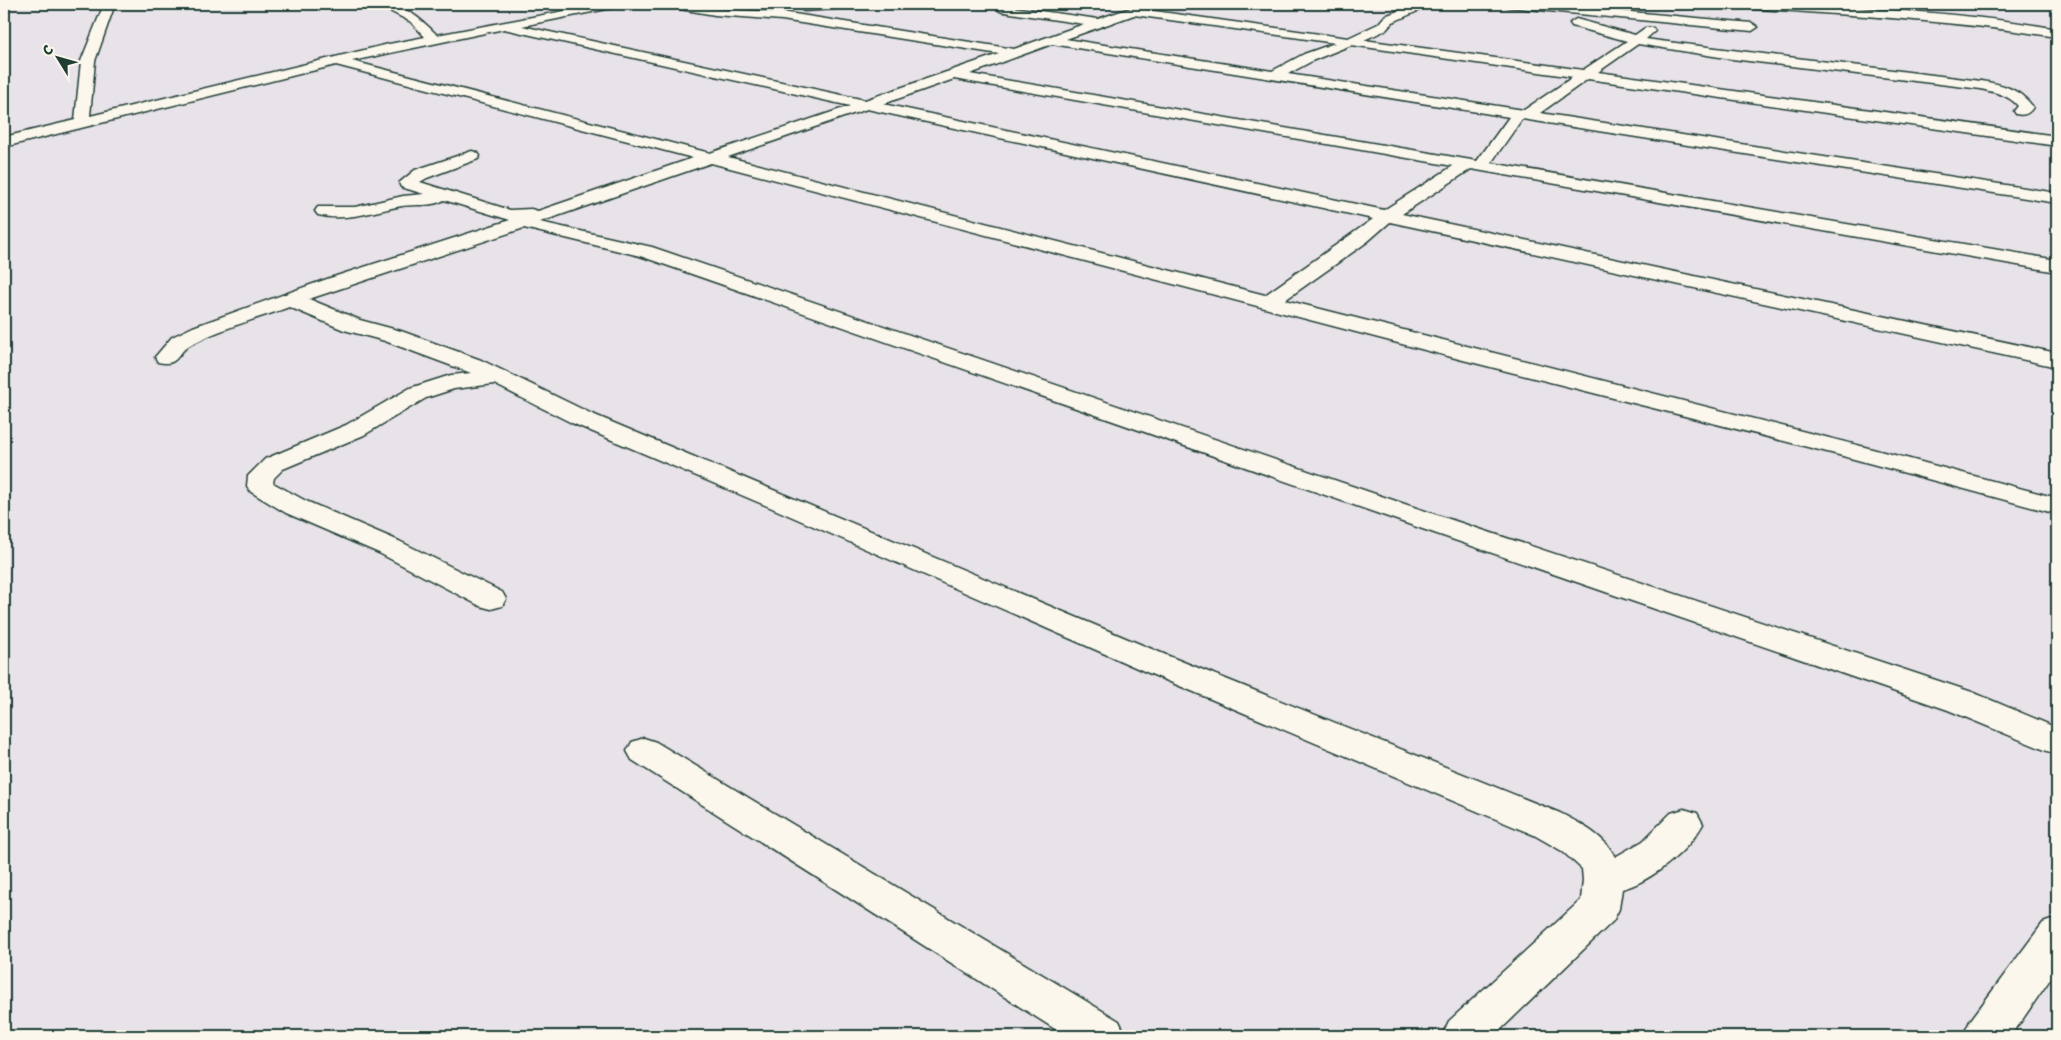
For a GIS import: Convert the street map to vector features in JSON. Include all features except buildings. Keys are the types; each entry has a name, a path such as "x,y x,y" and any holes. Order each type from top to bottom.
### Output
{"street":[{"path":"82,123 88,61 109,4"},
{"path":"384,4 415,19 434,38"},
{"path":"4,142 336,60 434,38 617,4"},
{"path":"668,4 705,11 782,16 1016,53"},
{"path":"745,13 863,4"},
{"path":"166,357 180,342 201,332 288,300 954,75 1152,4"},
{"path":"1273,76 1315,55 1350,42 1382,27 1389,19 1425,4"},
{"path":"1509,4 1752,27"},
{"path":"1727,4 1891,14 2019,26"},
{"path":"1937,6 2019,26 2057,33"},
{"path":"1004,9 1098,23"},
{"path":"1132,11 2057,141"},
{"path":"1269,302 1347,248 1387,216 1474,165 1522,115 1652,29 1647,22 1636,15"},
{"path":"505,26 2057,360"},
{"path":"1573,28 1676,48 1900,74 1993,88 2017,97 2026,108 2021,111"},
{"path":"1050,40 2057,198"},
{"path":"1612,57 1676,48"},
{"path":"336,60 709,158 1848,450 2057,506"},
{"path":"954,75 2057,266"},
{"path":"192,96 221,105"},
{"path":"2002,105 2036,118"},
{"path":"472,156 421,174 406,183 509,215 552,212"},
{"path":"324,210 354,212 403,201 448,197"},
{"path":"526,221 533,226 645,250 1430,522 1960,701 2057,742"},
{"path":"288,300 300,303 352,325 393,336 473,365 581,418 782,502 1137,655 1547,824 1576,839 1599,863 1603,894 1599,909 1464,1036"},
{"path":"491,599 389,548 296,507 267,491 260,486 259,481 261,476 274,464 355,430 418,393 451,382 497,377"},
{"path":"644,751 1104,1036"},
{"path":"1602,876 1625,872 1656,852 1684,824"},
{"path":"1985,1036 2057,936"}]}
